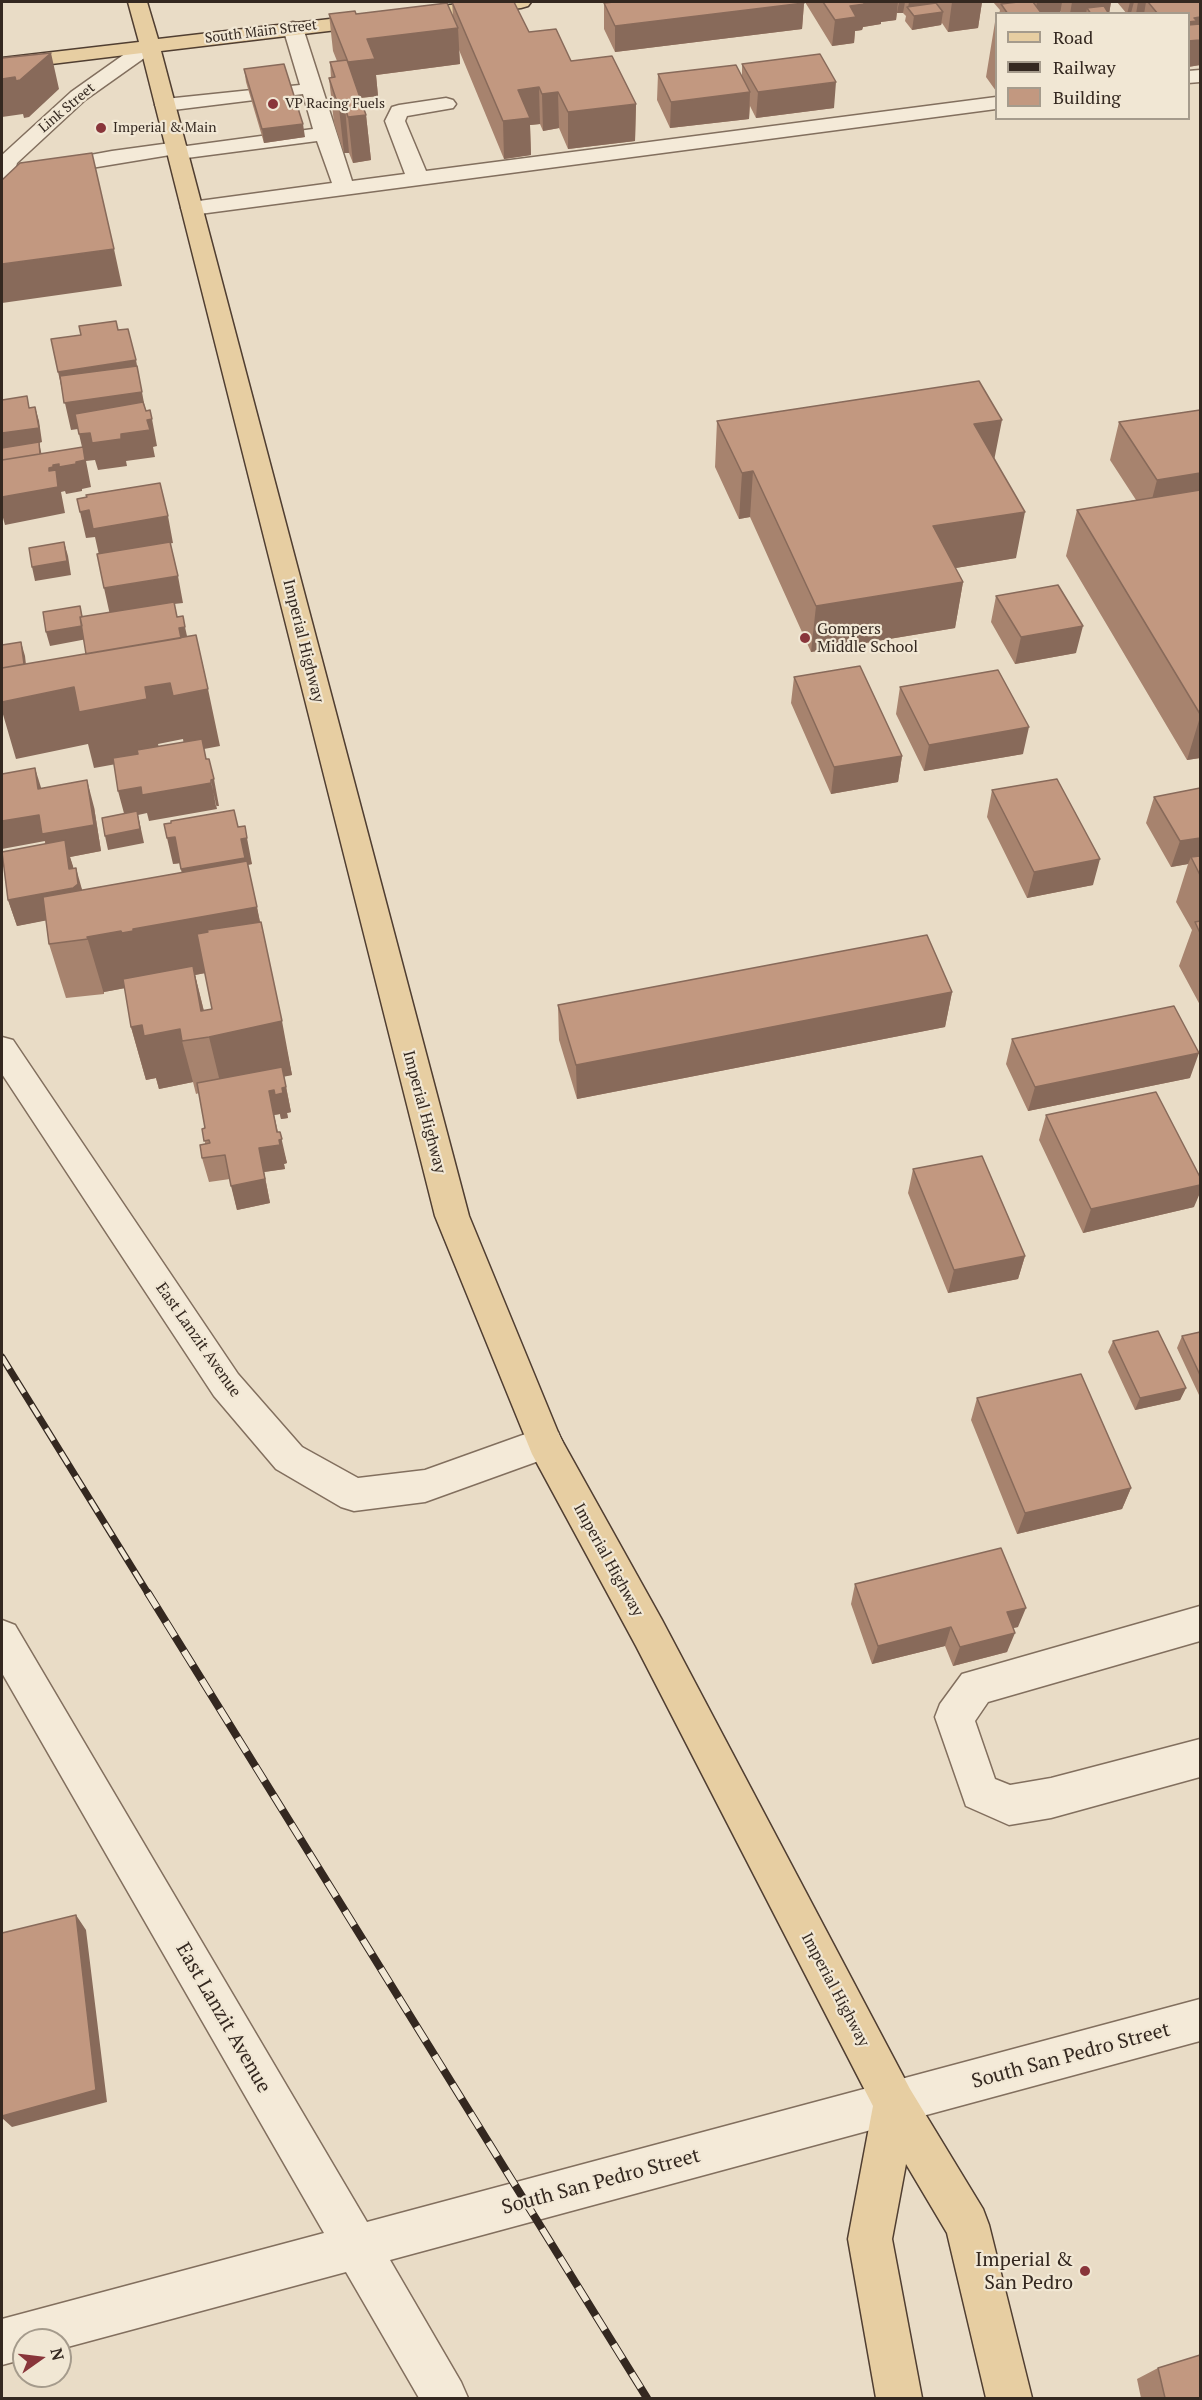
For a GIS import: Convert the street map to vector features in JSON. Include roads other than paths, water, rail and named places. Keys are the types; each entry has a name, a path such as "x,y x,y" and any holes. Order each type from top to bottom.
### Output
{"main road":[{"name":"Imperial Highway","path":"138,2 452,1216 545,1443 655,1644 895,2104 967,2225 1010,2398"},
{"name":"South Main Street","path":"2,64 521,2"},
{"path":"895,2104 870,2239 899,2398"}],"street":[{"path":"293,28 310,88 344,188"},
{"name":"Link Street","path":"2,184 7,161 78,96 150,45"},
{"path":"165,105 310,88"},
{"path":"192,208 995,103"},
{"path":"418,178 395,121 399,111 446,104"},
{"path":"2,190 35,172 69,164 325,134"},
{"name":"East Lanzit Avenue","path":"2,1049 226,1384 289,1458 354,1495 425,1486 545,1443"},
{"path":"1200,1624 976,1687 954,1717 980,1792 1009,1805 1051,1798 1200,1758"},
{"name":"East Lanzit Avenue","path":"2,1638 444,2398"},
{"name":"South San Pedro Street","path":"2,2342 357,2249 1200,2020"}],"railway":[{"path":"2,1357 149,1595"},
{"path":"148,1593 647,2398"}],"place":[{"name":"VP Racing Fuels","path":"273,104"},
{"name":"Imperial & Main","path":"101,128"},
{"name":"Gompers Middle School","path":"805,638"},
{"name":"Imperial & San Pedro","path":"1085,2271"}]}
